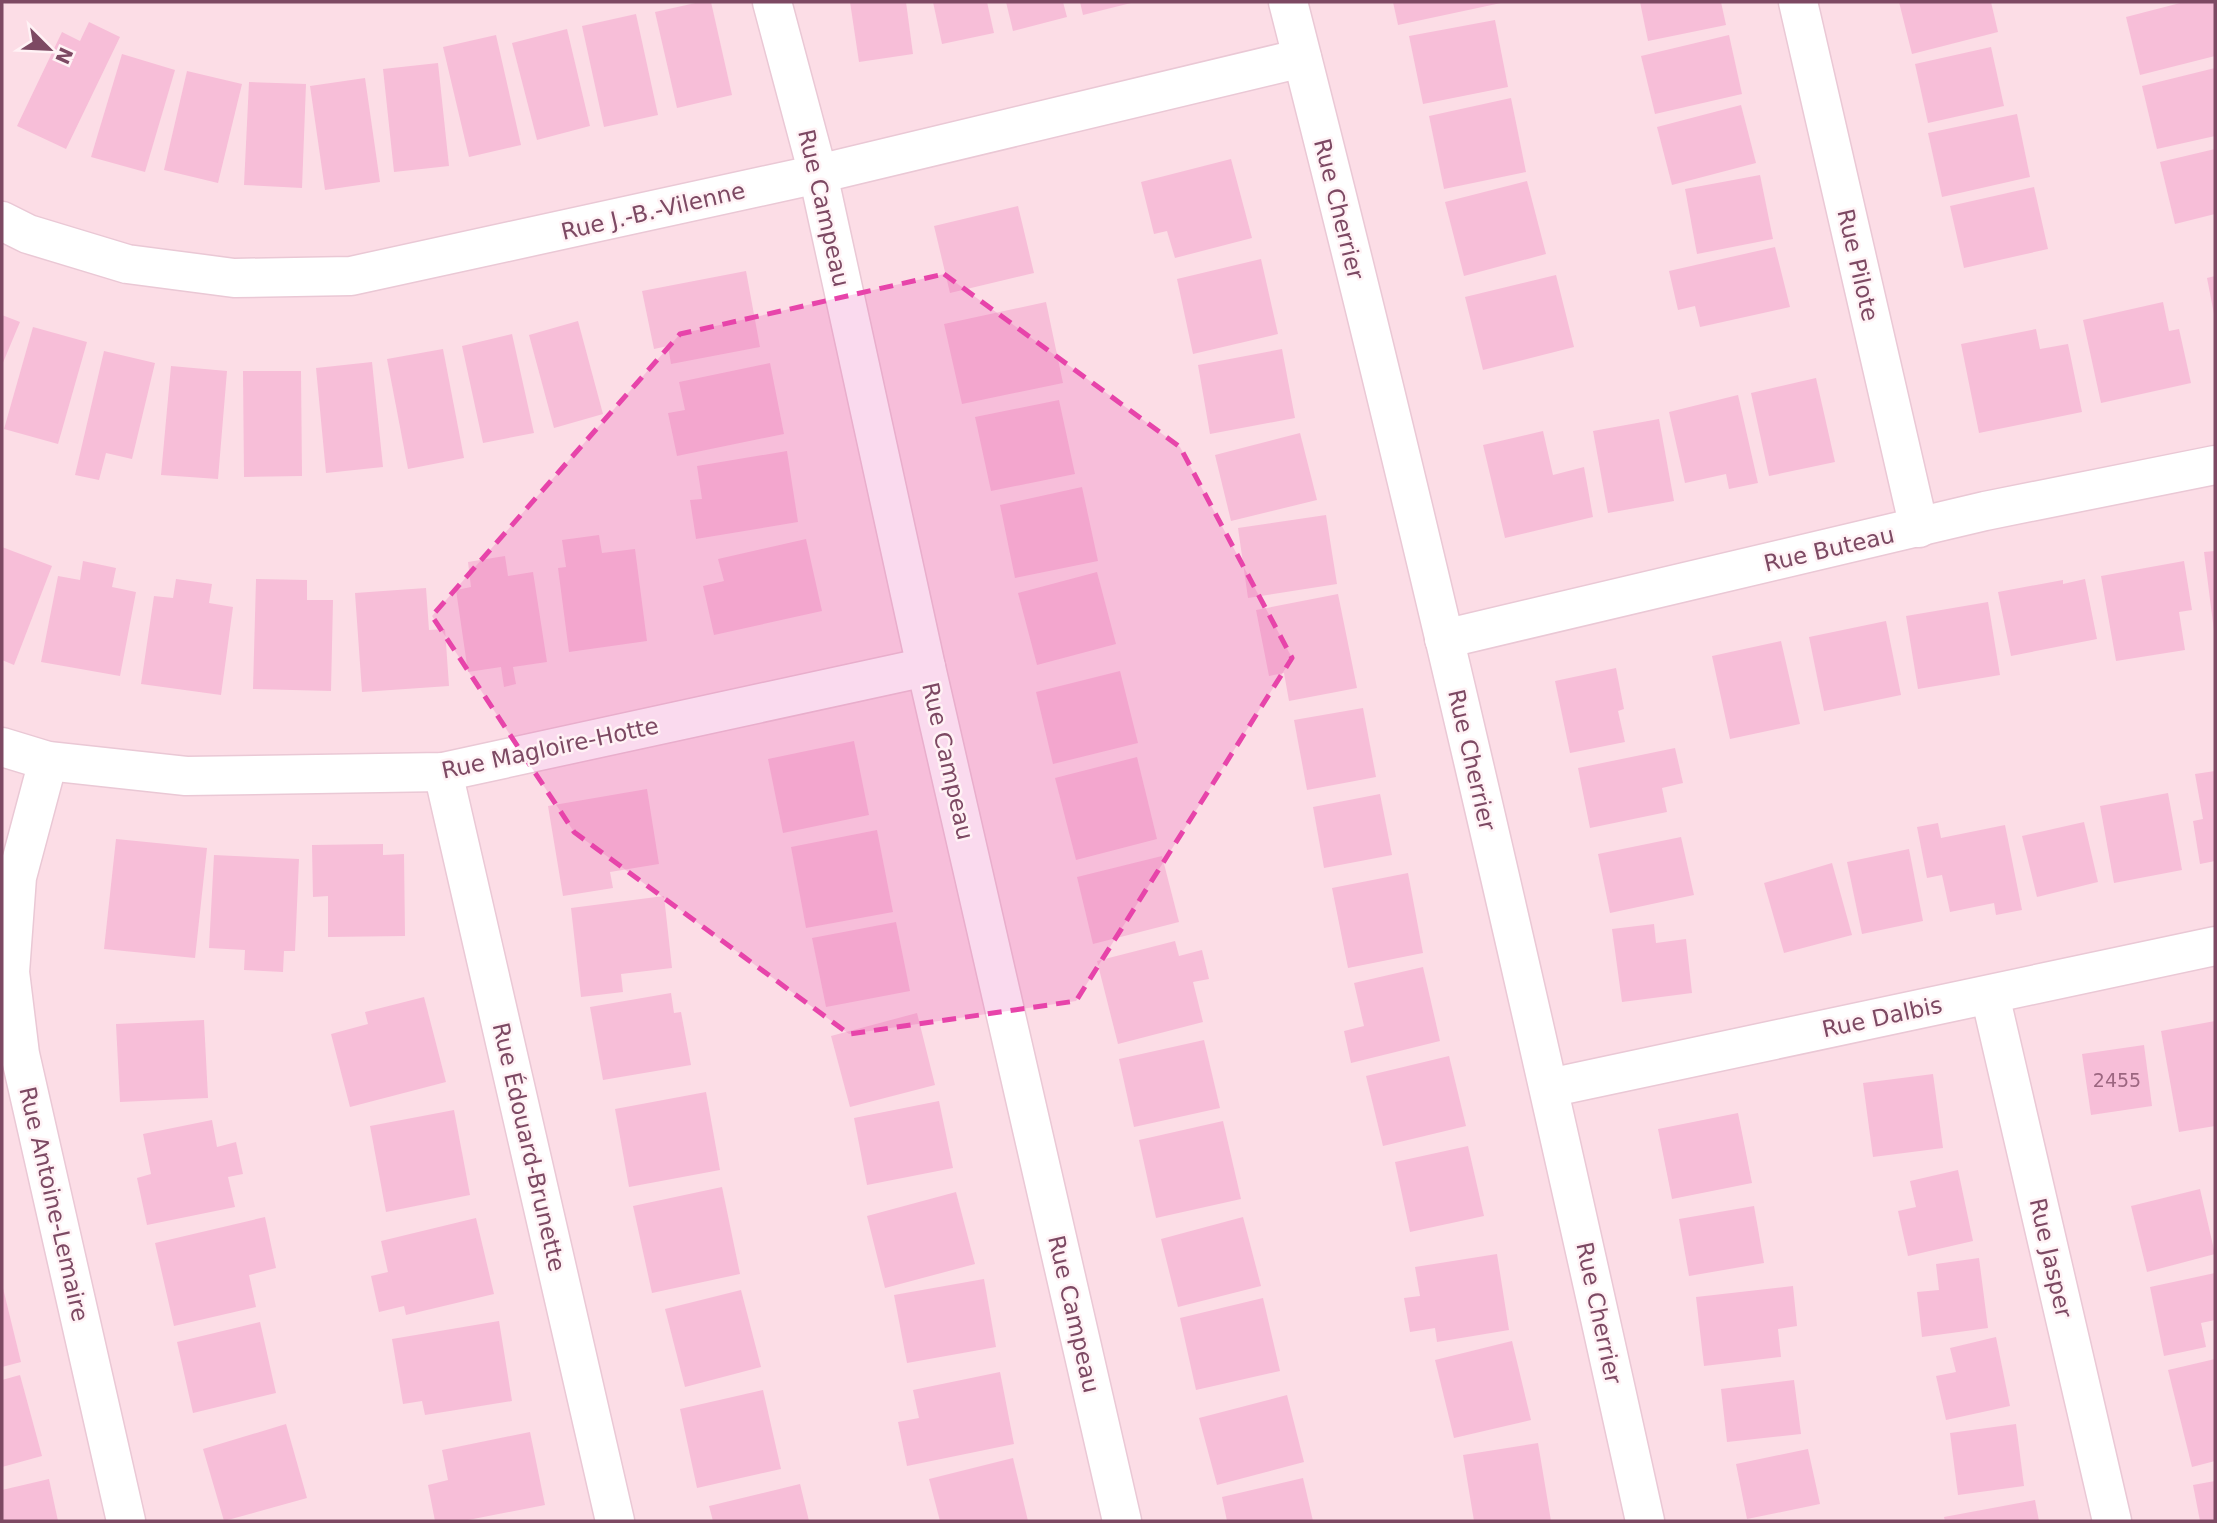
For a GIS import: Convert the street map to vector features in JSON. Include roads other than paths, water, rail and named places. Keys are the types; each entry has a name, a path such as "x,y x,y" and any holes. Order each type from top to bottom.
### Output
{"street":[{"name":"Rue Campeau","path":"772,2 818,174 926,667 1122,1521"},
{"name":"Rue Cherrier","path":"1288,2 1444,639 1549,1088 1645,1521"},
{"name":"Rue Pilote","path":"1798,2 1919,528"},
{"name":"Rue J.-B.-Vilenne","path":"2,221 28,234 127,264 234,278 351,276 818,174 1302,58"},
{"name":"Rue Buteau","path":"1444,639 1985,511 2215,465"},
{"name":"Rue Magloire-Hotte","path":"2,747 48,761 186,776 443,772 926,667"},
{"name":"Rue Antoine-Lemaire","path":"48,761 17,877 10,972 20,1054 126,1521"},
{"name":"Rue Édouard-Brunette","path":"443,772 615,1521"},
{"name":"Rue Dalbis","path":"1549,1088 2215,946"},
{"name":"Rue Jasper","path":"1990,995 2112,1521"}]}
